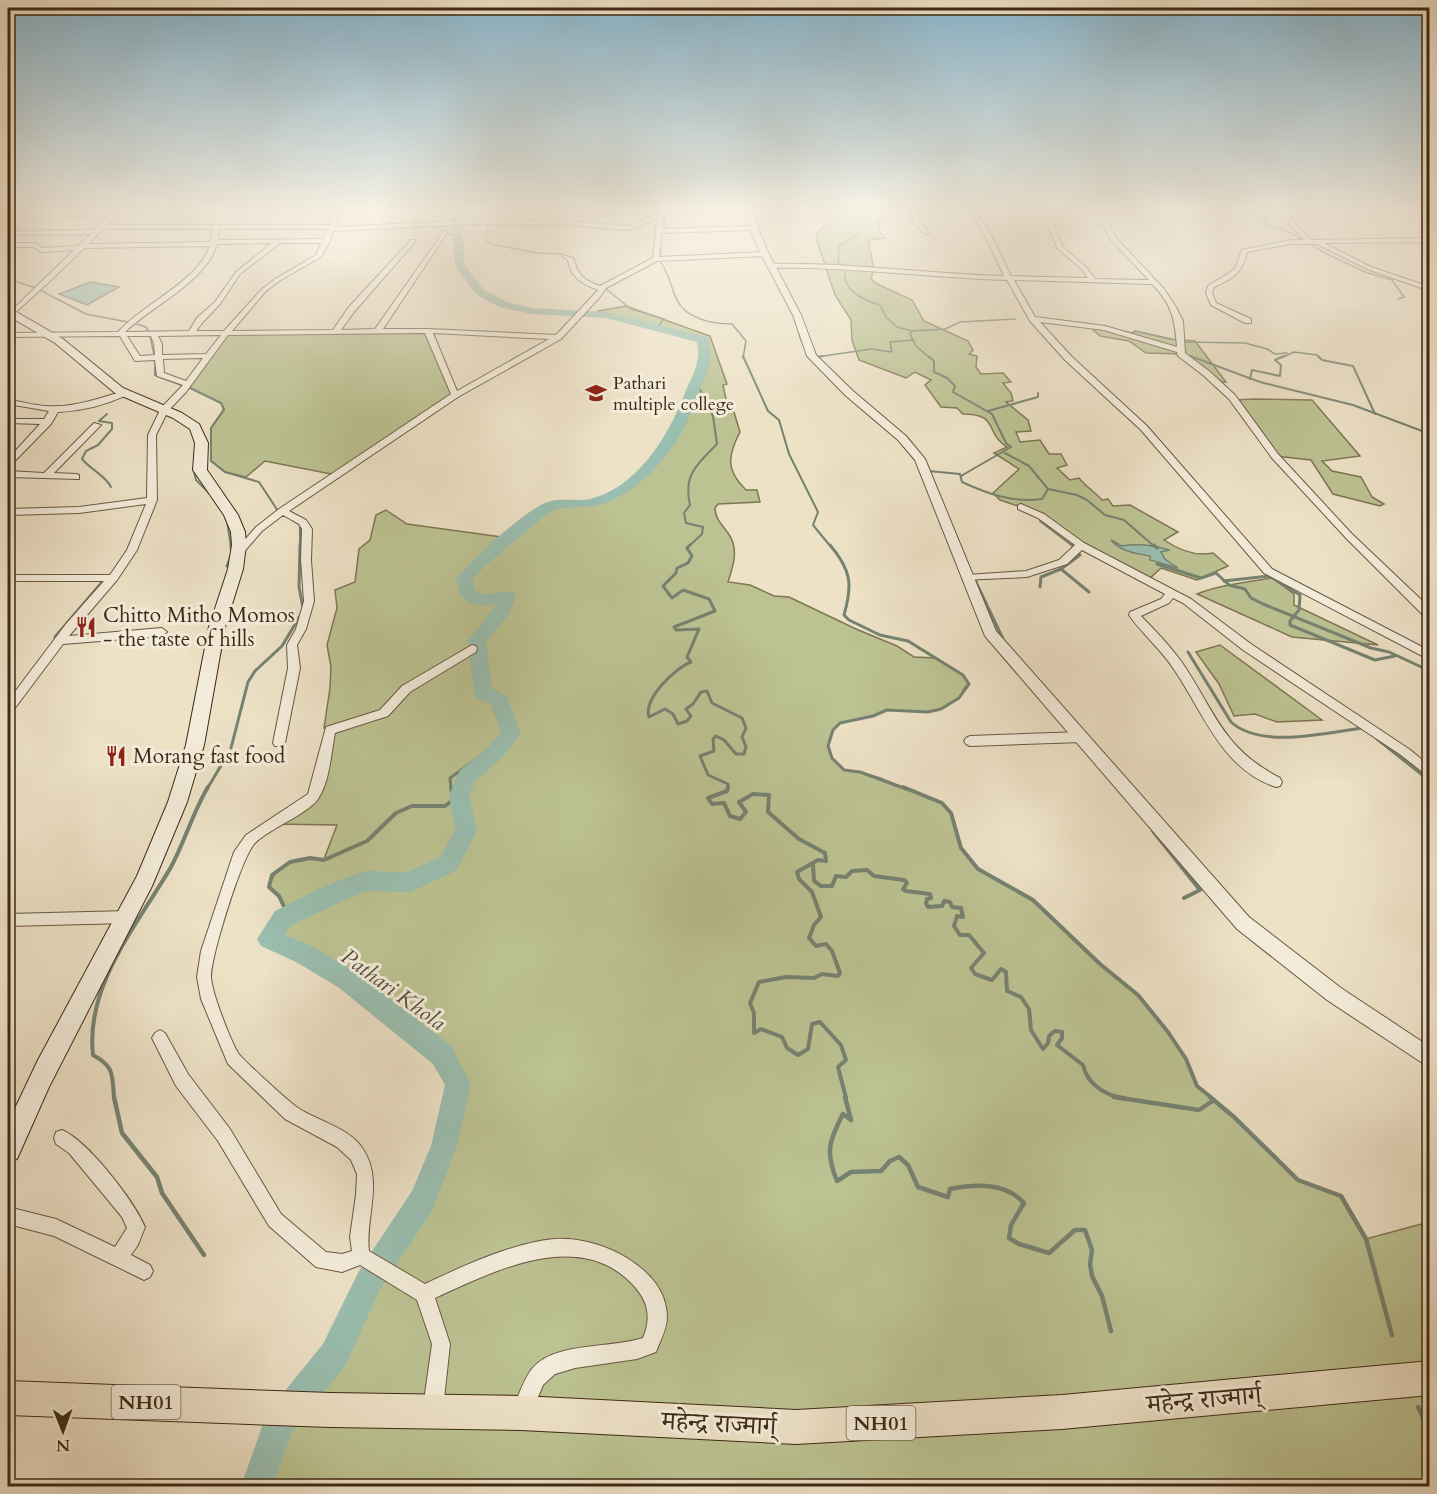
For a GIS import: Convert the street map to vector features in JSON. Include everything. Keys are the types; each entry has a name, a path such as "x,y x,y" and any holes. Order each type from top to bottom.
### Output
{"highway":[{"name":"महेन्द्र राज्मार्ग्","path":"8,1398 330,1410 521,1413 796,1427 1062,1412 1430,1378"}],"main road":[{"path":"8,1150 45,1069 128,917 162,842 191,762 222,604 236,570 240,551 231,512 200,470 202,447 200,434 187,422 124,393 57,340 9,313"}],"street":[{"path":"9,313 46,279"},
{"path":"121,334 122,330 143,312 187,279"},
{"path":"191,333 200,320 218,303 234,279"},
{"path":"8,709 59,641 113,578 132,550 152,500 151,441 156,424 164,410 185,387 226,333 268,287 282,279"},
{"path":"336,332 351,310 379,279"},
{"path":"378,332 413,279"},
{"path":"580,279 602,289"},
{"path":"240,551 259,529 282,511 454,394 558,337 602,289 617,279"},
{"path":"777,279 797,315 812,356 849,393 902,438 920,459 990,633 1243,923 1334,994 1430,1059"},
{"path":"1005,279 1153,282"},
{"path":"1010,279 1033,319 1068,358 1144,428 1268,571 1430,656"},
{"path":"1150,279 1162,290 1179,321 1181,354 1232,397 1275,456 1349,536 1430,615"},
{"path":"1230,279 1211,286 1209,293 1213,304 1248,321"},
{"path":"1400,279 1430,289"},
{"path":"1033,319 1105,328 1179,350"},
{"path":"8,335 428,331 558,337"},
{"path":"428,331 454,394"},
{"path":"154,333 160,374 185,387"},
{"path":"121,334 138,359 209,356"},
{"path":"8,402 36,408 92,406 124,393"},
{"path":"8,463 48,422 56,408"},
{"path":"8,422 48,422"},
{"path":"47,475 97,425"},
{"path":"8,474 76,477"},
{"path":"8,512 79,510 152,500"},
{"path":"1021,507 1041,516 1081,544 1187,601 1273,665 1405,752 1430,773"},
{"path":"279,743 294,668 292,645 304,620 309,601 306,560 307,529 303,522 282,511"},
{"path":"967,578 1027,574 1063,562 1081,544"},
{"path":"8,578 113,578"},
{"path":"1172,593 1165,601 1134,615 1182,671 1199,703 1228,748 1257,773 1276,782"},
{"path":"59,641 162,632"},
{"path":"364,1258 359,1237 365,1174 357,1154 343,1141 291,1113 233,1059 208,999 204,977 208,951 239,856 251,839 313,797 318,786 330,730 384,713 406,689 472,649"},
{"path":"970,741 1082,737"},
{"path":"8,921 128,917"},
{"path":"160,1038 183,1080 235,1152 259,1197 275,1220 322,1261 342,1263 364,1258 424,1294 441,1344 433,1412"},
{"path":"62,1138 75,1147 128,1211 136,1227 132,1239 118,1258"},
{"path":"8,1216 56,1227 144,1271"},
{"path":"424,1294 531,1252 565,1246 600,1253 624,1266 643,1281 656,1302 659,1325 649,1346 634,1352 567,1360 552,1365 538,1376 521,1413"}],"shaded area":[{"path":"830,279 872,279 875,283 912,300 924,321 968,341 973,350 969,354 977,356 976,367 981,374 1003,373 1011,382 1003,383 1011,393 1013,401 1006,402 1028,420 1031,431 1016,432 1020,442 1040,440 1049,454 1061,454 1067,465 1057,468 1070,480 1079,478 1102,500 1108,499 1113,506 1130,505 1178,532 1164,540 1175,547 1187,552 1213,553 1228,566 1197,580 1161,568 1148,580 1021,507 1000,500 993,493 1019,469 994,453 1007,447 1000,442 987,421 982,417 963,414 957,408 941,407 925,385 931,380 915,372 906,378 859,360 852,340 851,320 835,295"},
{"path":"90,282 119,287 87,305 59,294"},
{"path":"626,306 710,336 727,384 723,385 728,409 733,409 740,432 731,455 732,469 739,483 746,490 757,490 760,502 718,504 715,508 717,518 731,538 734,548 734,562 728,582 750,585 774,596 789,597 897,646 914,657 936,658 963,675 969,684 959,698 941,709 928,712 887,710 873,716 840,723 833,730 828,746 832,758 845,770 880,778 942,803 951,813 961,848 978,869 1033,900 1100,964 1138,995 1186,1059 1197,1086 1234,1117 1298,1180 1341,1196 1366,1239 1429,1222 1429,1486 257,1486 278,1424 334,1355 369,1281 422,1201 444,1146 458,1084 442,1055 346,979 304,954 269,939 283,918 288,915 279,896 269,887 272,879 277,872 290,863 306,859 324,859 337,825 271,824 313,798 329,730 324,728 331,667 327,645 337,608 335,590 355,582 359,549 370,540 376,515 386,510 407,524 509,538 529,518 546,507 594,502 607,497 641,473 660,453 678,427 702,370 705,350 703,341 598,311"},
{"path":"1089,326 1133,335 1135,331 1170,339 1195,341 1226,382 1215,381 1181,354 1146,353 1129,341 1100,336"},
{"path":"428,331 455,395 336,475 265,461 246,477 225,472 211,461 211,428 224,409 221,403 188,387 226,333"},
{"path":"1234,400 1312,400 1360,456 1322,461 1332,471 1361,477 1372,497 1384,504 1380,506 1333,494 1311,460 1275,456"},
{"path":"1111,540 1122,546 1146,545 1169,550 1161,552 1165,559 1178,568 1150,560 1150,556 1124,550"},
{"path":"1272,578 1294,594 1294,605 1378,645 1292,637 1197,594 1224,586"},
{"path":"1220,645 1322,720 1277,722 1255,714 1234,716 1219,684 1196,652"}],"waterway":[{"path":"13,279 36,288"},
{"name":"Pathari Khola","path":"257,1486 278,1424 334,1355 369,1281 422,1201 444,1146 458,1084 442,1055 346,979 304,954 269,939 283,918 331,894 364,881 410,882 448,864 466,831 459,796 467,776 495,753 511,733 499,700 483,693 477,641 503,610 508,597 478,601 467,592 464,580 480,562 543,510 555,505 586,504 603,499 616,493 640,475 676,430 704,364 703,340 606,315 532,311 503,305 480,292 470,279"},
{"path":"669,279 677,300 687,312 701,319 732,324 746,341 743,357"},
{"path":"845,279 854,293 880,305 886,317 897,327 912,331"},
{"path":"1388,279 1392,280 1404,297 1398,299"},
{"path":"606,289 631,309 664,319 656,329"},
{"path":"40,290 86,314 128,322"},
{"path":"912,331 945,329 960,322 1015,319"},
{"path":"1059,320 1098,325"},
{"path":"137,324 146,327 149,332"},
{"path":"1104,326 1131,333 1135,331"},
{"path":"912,331 910,334 913,340"},
{"path":"1132,337 1135,331"},
{"path":"1135,331 1185,342 1245,343 1267,349 1275,354 1287,353"},
{"path":"799,335 804,347"},
{"path":"150,336 154,355"},
{"path":"823,356 817,357 871,349 892,352 890,342 913,340"},
{"path":"913,340 916,346 930,358"},
{"path":"1281,358 1294,352 1317,355 1322,360 1353,366 1375,413"},
{"path":"1187,355 1194,358"},
{"path":"928,356 934,361 934,372 947,378 955,386 953,392 992,414 1006,443 1011,447 961,476"},
{"path":"1190,356 1250,378"},
{"path":"1250,378 1252,370 1280,376 1281,365 1275,360 1284,356"},
{"path":"743,357 768,411 779,420 789,454 818,512 813,525 831,547"},
{"path":"155,358 155,375 184,386"},
{"path":"1250,378 1353,405 1375,413"},
{"path":"188,387 221,403 224,410 211,428 211,461 225,472 259,482 278,511"},
{"path":"688,547 702,534 703,527 686,523 684,513 690,505 688,495 690,478 698,464 717,444 713,416 700,390 693,388"},
{"path":"988,411 1038,397 1038,393"},
{"path":"1239,402 1265,437"},
{"path":"1375,413 1430,434"},
{"path":"107,414 99,421 112,423 112,429 98,445 86,451 82,459 111,487"},
{"path":"1005,453 1029,466 1048,489"},
{"path":"193,468 196,480 210,494"},
{"path":"928,473 929,471 960,474 962,482 991,494 1011,499 1042,499 1048,489"},
{"path":"1048,489 1077,495 1105,515 1124,520 1155,547"},
{"path":"292,520 300,525 300,545"},
{"path":"227,521 231,547"},
{"path":"1040,521 1074,547 1072,545"},
{"path":"227,566 232,554 231,545"},
{"path":"300,545 299,587 303,608"},
{"path":"830,545 842,562 848,578 849,594 844,615 849,620 880,635 908,641 963,675 969,684 959,698 941,709 928,712 887,710 873,716 840,723 833,730 828,746 832,758 844,770 860,772 906,789"},
{"path":"1154,545 1157,548"},
{"path":"688,547 692,556 688,563 677,568 676,573 663,586 672,598 683,590 709,599 715,611 674,627 676,630 699,629 687,657 691,662 669,677 655,693 648,710 649,717 665,709 673,714 678,724 687,721 691,716 686,709 693,704 701,692 707,691 712,703 742,718 746,728 742,737 746,747 744,754 736,754 724,740 716,736 713,739 714,751 700,756 708,775 728,784 727,789"},
{"path":"1061,569 1080,555 1077,552"},
{"path":"1157,564 1201,578 1216,573 1225,581"},
{"path":"1040,587 1041,577 1061,569"},
{"path":"1061,569 1089,592"},
{"path":"1225,581 1269,576 1300,595 1299,610 1294,616"},
{"path":"974,578 1003,639"},
{"path":"55,637 104,580"},
{"path":"1225,581 1229,585 1245,589 1251,598 1294,616"},
{"path":"231,748 248,682 255,671 282,646 300,616"},
{"path":"1294,616 1371,648 1389,652 1430,671"},
{"path":"1294,616 1290,625 1375,660 1395,656"},
{"path":"1188,652 1231,722 1244,730 1259,735 1294,737 1362,728"},
{"path":"1377,739 1430,781"},
{"path":"451,789 450,778 478,758 498,750"},
{"path":"207,789 228,754"},
{"path":"114,1098 111,1072 100,1059 93,1055 93,1029 97,1004 105,980 117,956 171,867 208,787"},
{"path":"288,915 279,896 269,887 272,875 290,862 310,858 324,860 367,841 396,813 412,806 445,806 453,800 451,787"},
{"path":"728,787 727,791 708,798 712,804 724,803 730,816 740,819 746,812 739,802 753,794 769,795 768,812 799,839 825,853 826,861 818,860 797,872 799,879 812,892 821,917 814,925 809,938 816,946 826,944 832,951 840,973 838,976 822,974 814,978 786,977 759,982 750,1003 754,1013 754,1033 761,1029 782,1037 787,1048 798,1055 808,1049 812,1024 820,1022 841,1045 846,1060 838,1067 846,1098"},
{"path":"903,787 942,803 951,813 961,848 978,869 1033,900 1100,964 1138,995 1186,1059 1197,1086 1212,1098"},
{"path":"1153,831 1200,890 1184,898"},
{"path":"813,865 814,881 821,886 832,886 836,876 846,877 852,871 867,870 874,876 904,880 907,883 903,889 906,891 930,894 931,898 927,899 926,903 928,907 942,906 944,901 950,902 952,907 961,908 963,917 957,916 954,926 960,935 969,935 984,953 971,968 975,974 992,980 1001,969 1006,972 1007,991 1021,997 1029,1009 1031,1030 1043,1049 1048,1043 1049,1036 1055,1031 1062,1032 1062,1038 1057,1045 1083,1065 1085,1072 1098,1088 1111,1095 1124,1098"},
{"path":"114,1097 122,1133 157,1177 162,1193 204,1255"},
{"path":"845,1097 851,1120 843,1114 830,1147 831,1162 837,1181 851,1172 881,1171 890,1161 899,1157 908,1165 918,1187 948,1197 950,1189 990,1186 1016,1196 1024,1203 1011,1225 1009,1238 1019,1244 1049,1253 1075,1230 1085,1230 1092,1250 1090,1264 1092,1276 1102,1296 1111,1331"},
{"path":"1114,1097 1199,1110 1214,1100"},
{"path":"1210,1097 1214,1100"},
{"path":"1214,1100 1298,1180 1341,1196 1366,1239 1392,1335"},
{"path":"1418,1407 1430,1432"}],"place":[{"name":"Pathari multiple college","path":"596,393"},
{"name":"Chitto Mitho Momos - the taste of hills","path":"86,627"},
{"name":"Morang fast food","path":"116,756"}]}
